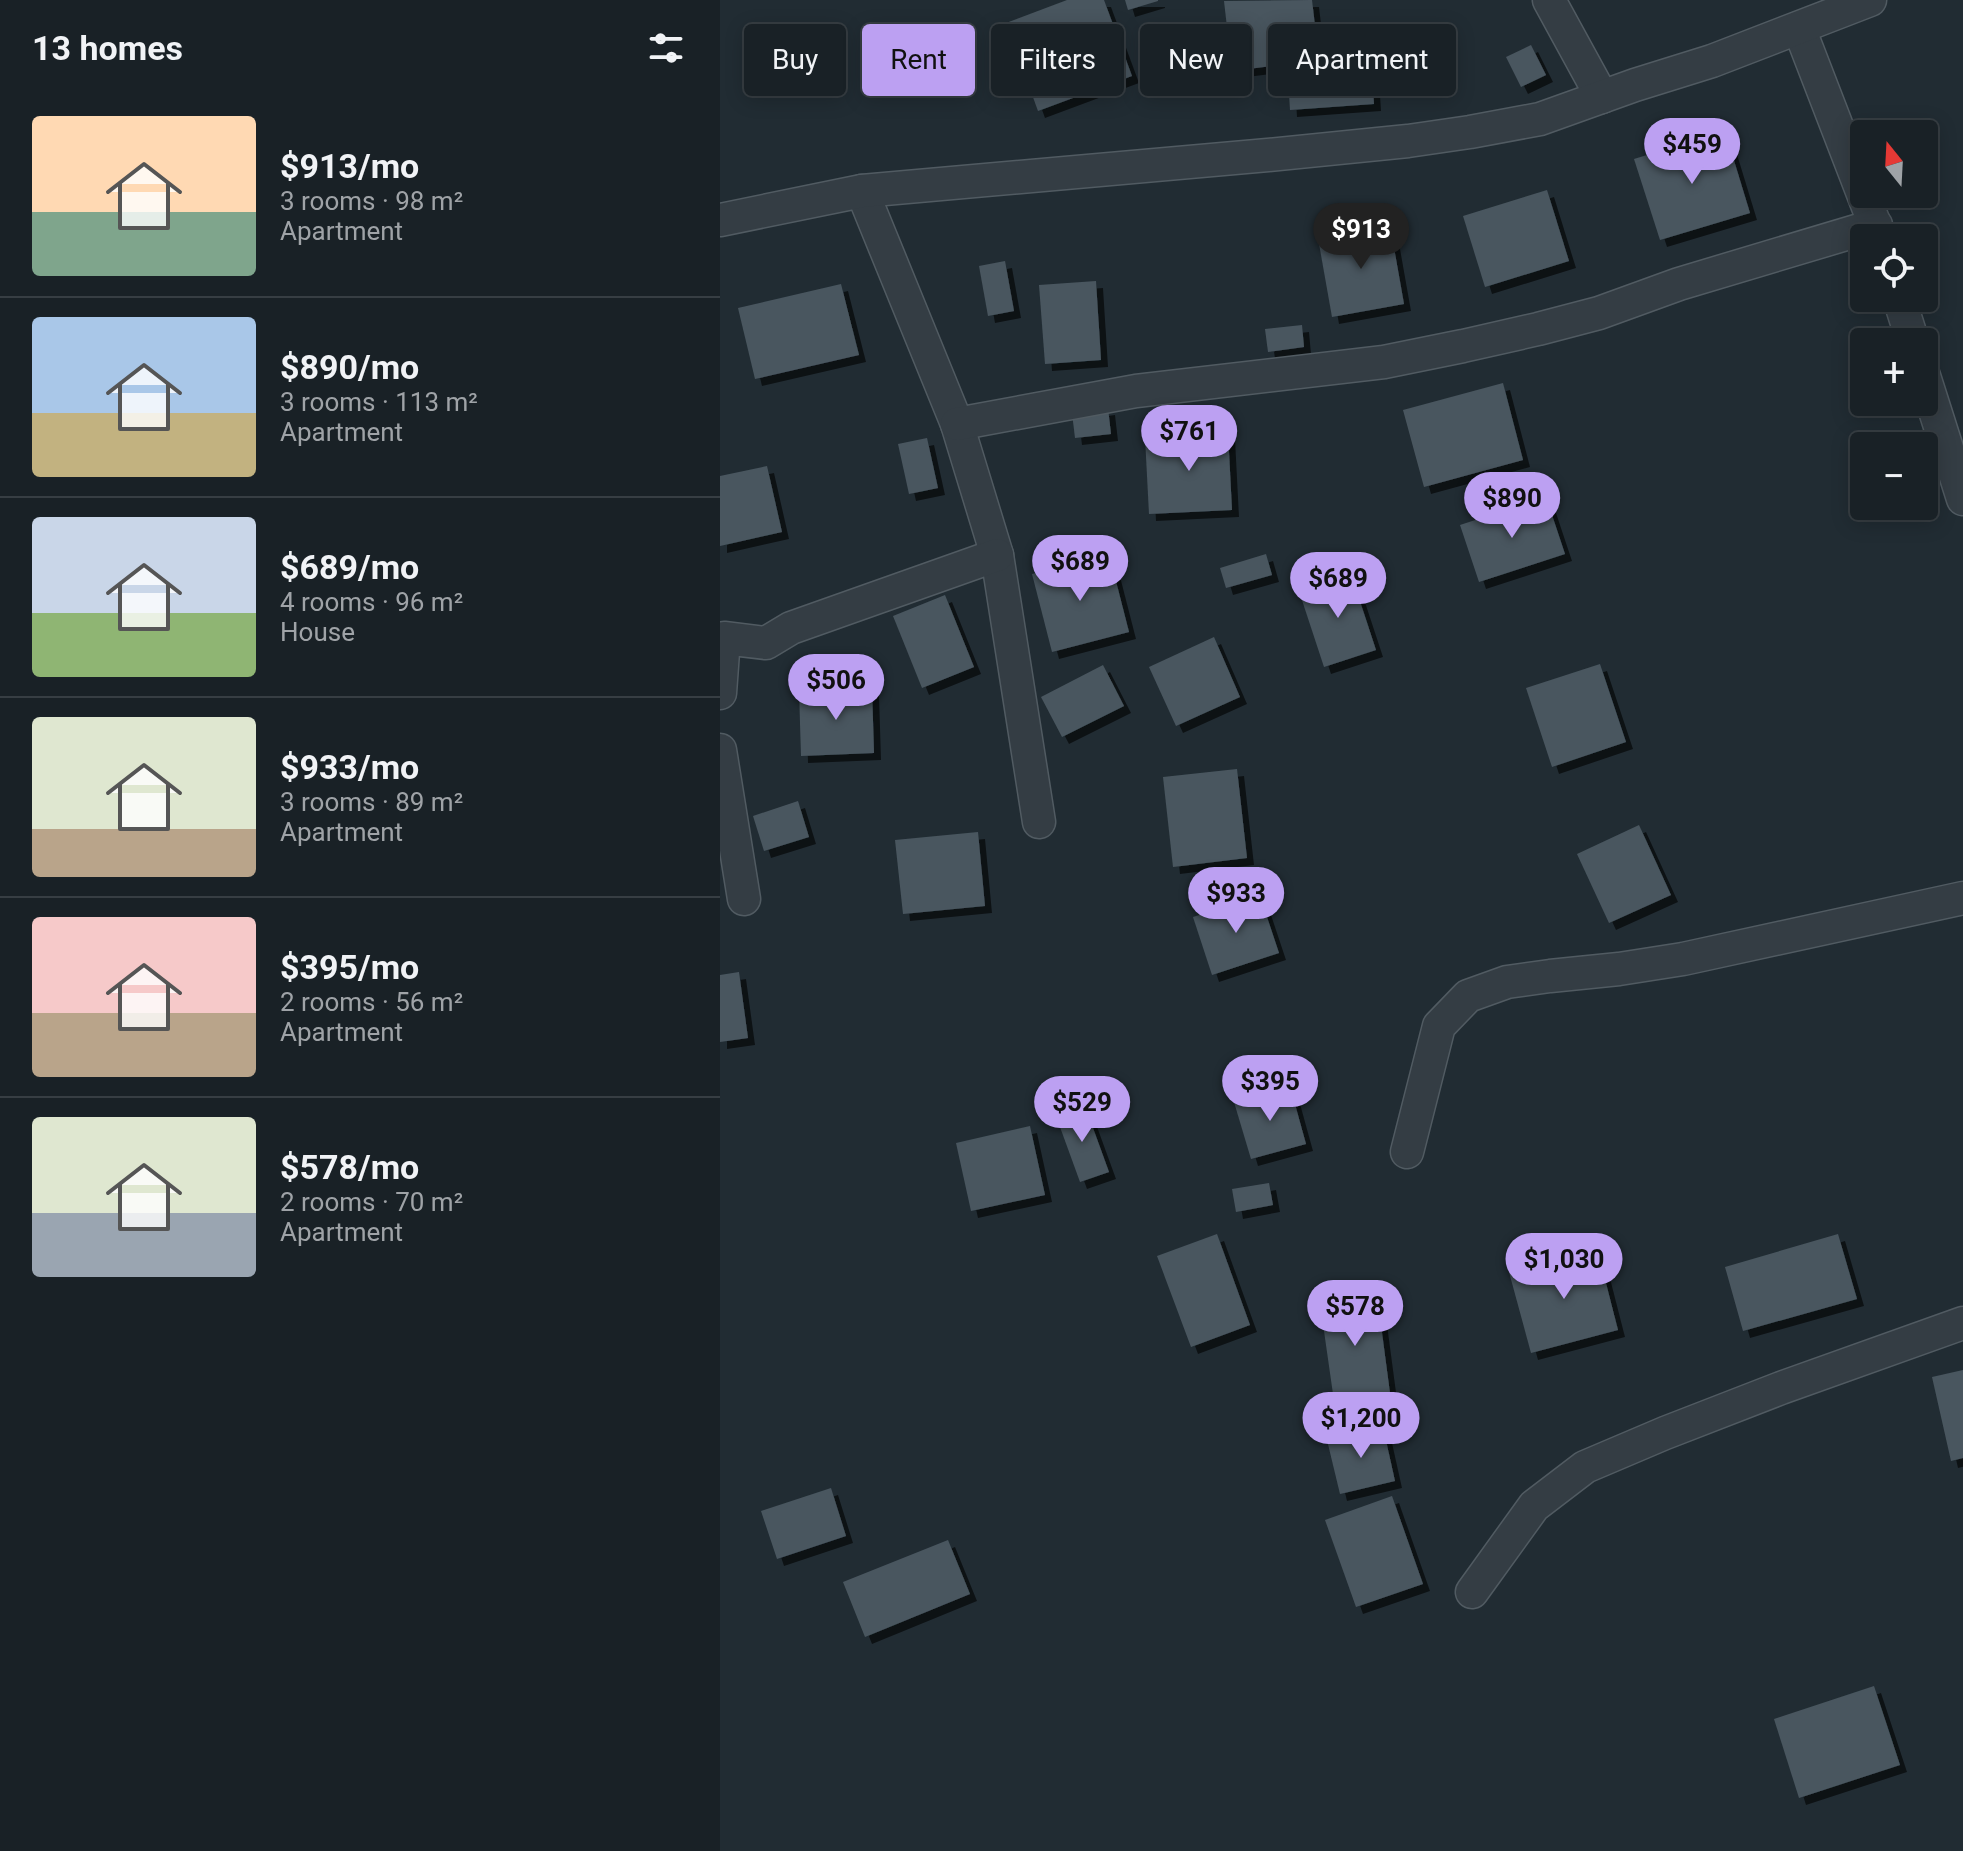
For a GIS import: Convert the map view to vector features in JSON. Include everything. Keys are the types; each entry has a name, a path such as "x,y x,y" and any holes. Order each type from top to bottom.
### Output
{"street":[{"path":"1549,0 1602,97"},
{"path":"720,220 862,191 1408,141 1540,119 1712,61 1870,0"},
{"path":"1799,28 1875,224"},
{"path":"862,191 957,424 997,555 1039,822"},
{"path":"957,424 1136,391 1384,362 1463,346 1599,313 1679,284 1850,239"},
{"path":"1937,416 1963,499"},
{"path":"720,693 722,638 766,643 791,628 997,555"},
{"path":"720,750 744,899"},
{"path":"1407,1152 1439,1026 1468,996 1507,982 1683,959 1963,898"},
{"path":"1472,1592 1534,1506 1585,1467 1781,1388 1963,1323"}],"building":[{"path":"1067,0 1104,0 1113,24 1006,24"},
{"path":"1125,0 1158,0 1158,1 1128,10"},
{"path":"1312,0 1315,24 1268,24 1268,66 1252,68 1252,24 1227,24 1224,1"},
{"path":"1531,45 1546,75 1521,87 1506,57"},
{"path":"1124,54 1132,76 1124,79"},
{"path":"1033,96 1078,96 1038,111"},
{"path":"1289,96 1374,96 1374,104 1290,110"},
{"path":"1725,131 1750,213 1660,240 1634,159"},
{"path":"1547,190 1569,261 1485,287 1463,216"},
{"path":"1390,225 1404,304 1332,317 1318,238"},
{"path":"1005,261 1014,311 988,316 979,266"},
{"path":"1096,281 1101,360 1045,364 1039,285"},
{"path":"841,284 859,355 755,379 738,308"},
{"path":"1302,325 1304,347 1268,352 1265,329"},
{"path":"1503,383 1523,460 1424,487 1403,410"},
{"path":"1108,408 1111,434 1075,438 1072,413"},
{"path":"1228,432 1232,510 1149,514 1145,437"},
{"path":"927,438 938,488 909,494 898,444"},
{"path":"767,466 782,532 720,546 720,476"},
{"path":"1546,497 1565,554 1479,582 1460,525"},
{"path":"1109,554 1129,632 1052,652 1032,574"},
{"path":"1266,554 1272,575 1226,588 1220,568"},
{"path":"1351,574 1376,650 1324,667 1299,591"},
{"path":"945,595 974,667 922,688 893,616"},
{"path":"1214,637 1240,697 1176,726 1149,667"},
{"path":"1600,664 1626,742 1552,767 1526,688"},
{"path":"1103,665 1124,706 1062,737 1041,697"},
{"path":"872,688 874,753 801,756 799,690"},
{"path":"1237,769 1247,858 1173,867 1163,777"},
{"path":"798,801 809,837 764,851 753,816"},
{"path":"1639,825 1671,895 1609,923 1577,854"},
{"path":"978,832 985,906 903,914 895,840"},
{"path":"1260,896 1279,953 1212,975 1193,917"},
{"path":"739,972 748,1038 720,1042 720,975"},
{"path":"1290,1086 1306,1144 1251,1159 1234,1102"},
{"path":"1085,1106 1109,1172 1080,1182 1056,1116"},
{"path":"1030,1126 1045,1195 971,1211 956,1143"},
{"path":"1269,1183 1273,1205 1236,1212 1232,1189"},
{"path":"1217,1234 1250,1325 1191,1347 1157,1256"},
{"path":"1838,1234 1857,1299 1743,1331 1725,1267"},
{"path":"1597,1248 1618,1330 1531,1353 1509,1272"},
{"path":"1377,1295 1390,1393 1334,1401 1320,1303"},
{"path":"1963,1370 1963,1458 1951,1461 1932,1377"},
{"path":"1383,1427 1395,1481 1340,1494 1327,1440"},
{"path":"831,1488 846,1536 777,1559 761,1511"},
{"path":"1392,1496 1423,1584 1356,1607 1325,1520"},
{"path":"948,1540 970,1594 865,1637 843,1582"},
{"path":"1874,1686 1900,1765 1799,1798 1774,1719"}]}
